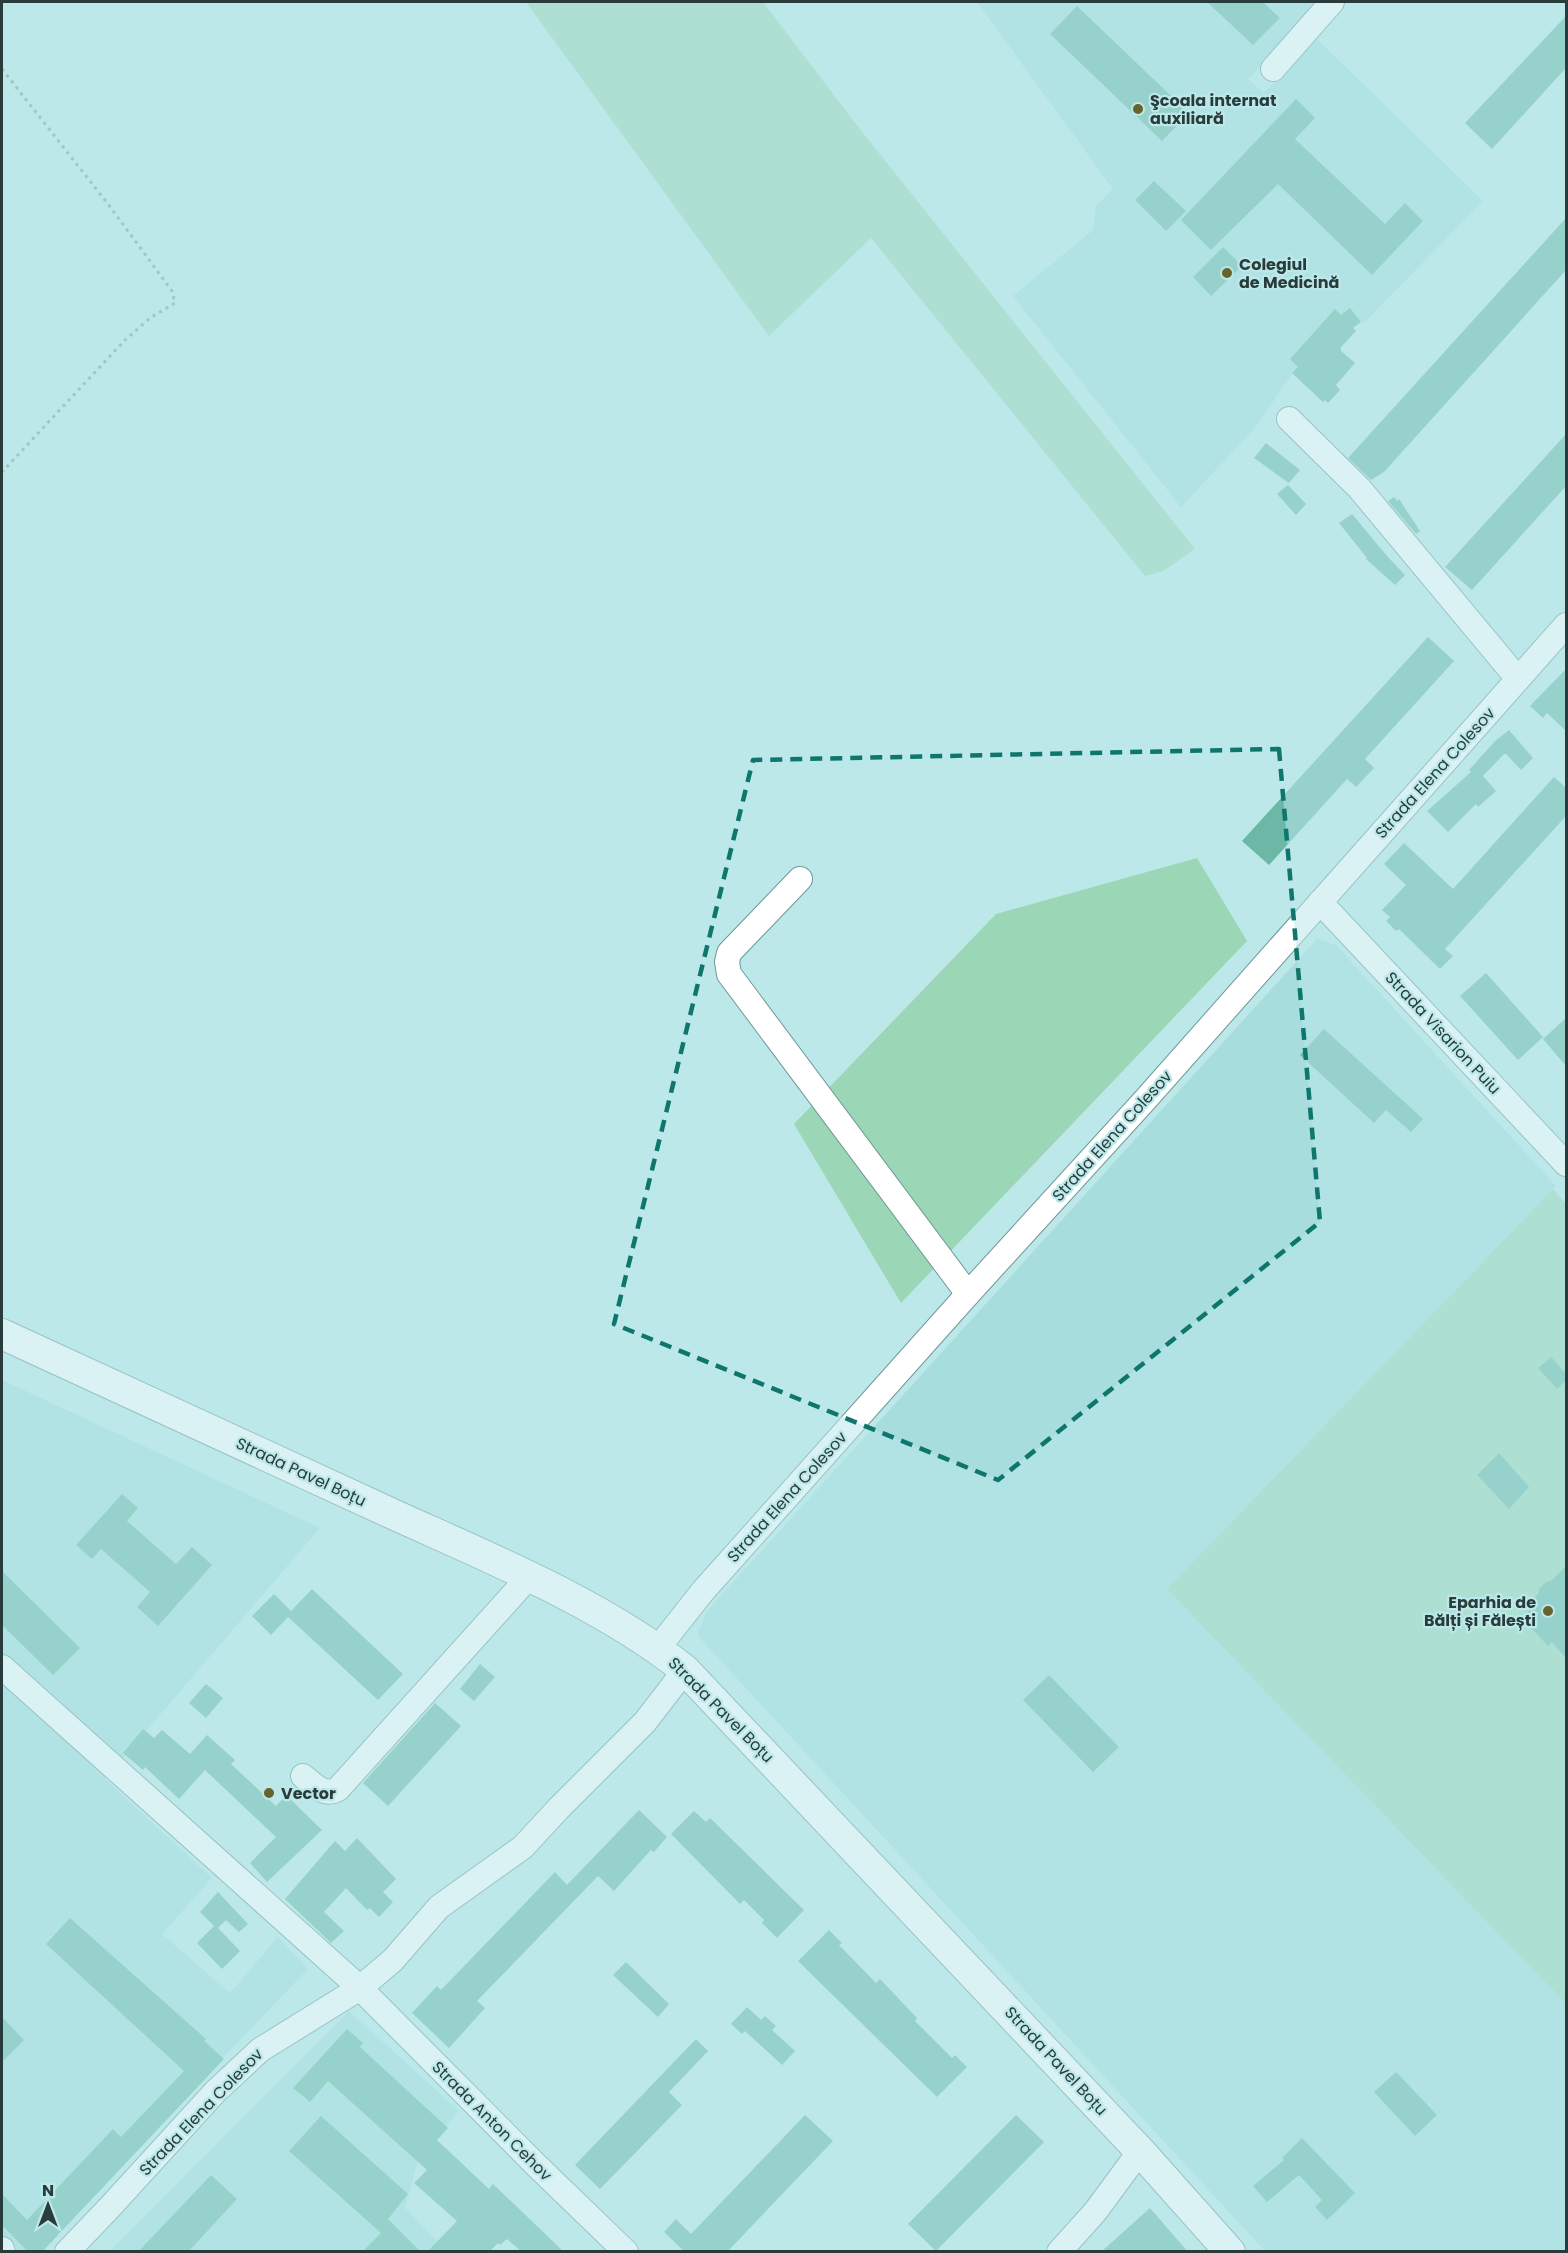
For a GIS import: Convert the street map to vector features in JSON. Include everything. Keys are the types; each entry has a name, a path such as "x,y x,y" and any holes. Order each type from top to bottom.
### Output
{"main road":[{"name":"Strada Pavel Boțu","path":"2,1334 528,1578 584,1606 658,1648 685,1670 1140,2151 1230,2252"}],"street":[{"path":"1273,69 1332,2"},
{"path":"1289,419 1359,488 1518,679"},
{"name":"Strada Elena Colesov","path":"658,1648 703,1591 1145,1100 1566,625"},
{"path":"800,879 729,953 727,962 729,974 968,1294"},
{"name":"Strada Visarion Puiu","path":"1320,902 1566,1164"},
{"path":"303,1776 322,1791 333,1792 338,1788 528,1578"},
{"name":"Strada Anton Cehov","path":"2,1667 360,1988 626,2252"},
{"name":"Strada Elena Colesov","path":"67,2252 215,2092 260,2050 360,1988 393,1960 439,1907 523,1847 645,1722 685,1670"},
{"path":"1059,2252 1095,2212 1140,2151"}],"path":[{"path":"2,69 140,247 172,291 175,303 150,318 124,341 2,472"}],"highlighted area":[{"path":"1279,749 1320,1222 998,1480 614,1324 753,760"}],"shaded area":[{"name":"Colegiul de Medicină","path":"977,2 1323,2 1248,79 1264,93 1317,39 1483,201 1363,324 1350,309 1293,373 1254,429 1181,507 1013,296 1093,230 1096,206 1113,189"},
{"path":"1317,939 1336,945 1556,1186 1168,1589 1566,2004 1566,2251 1265,2251 697,1635 707,1611"},
{"path":"2,1380 320,1528 105,1779 212,1878 162,1934 230,1993 278,1937 308,1969 38,2251 2,2252"},
{"path":"349,2011 459,2111 418,2160 405,2208 447,2251 109,2252"}],"green space":[{"path":"526,2 763,2 859,128 1195,549 1163,571 1145,576 871,238 769,336"},
{"path":"1197,858 1247,941 901,1303 794,1124 996,914"},
{"path":"1553,1189 1566,1204 1566,2004 1167,1589"}],"building":[{"path":"1207,2 1263,2 1280,18 1253,45"},
{"path":"1077,6 1189,113 1162,141 1050,34"},
{"path":"1566,16 1566,68 1492,149 1465,123"},
{"path":"1296,99 1315,118 1295,139 1385,224 1405,203 1423,221 1372,275 1278,184 1211,250 1181,220"},
{"path":"1154,181 1186,211 1166,231 1135,200"},
{"path":"1566,218 1566,270 1384,472 1371,480 1348,458"},
{"path":"1223,247 1242,266 1211,296 1193,277"},
{"path":"1350,308 1361,322 1353,328 1356,331 1341,347 1341,351 1355,363 1336,385 1340,390 1328,403 1325,400 1323,402 1292,373 1298,367 1290,359 1335,309 1341,315"},
{"path":"1566,434 1566,486 1472,590 1445,567"},
{"path":"1266,443 1300,470 1289,483 1254,458"},
{"path":"1288,485 1306,504 1296,515 1277,494"},
{"path":"1394,497 1397,501 1399,499 1420,531 1416,534 1388,501"},
{"path":"1352,514 1405,575 1395,585 1366,559 1339,523"},
{"path":"1428,637 1454,661 1365,759 1374,768 1356,787 1347,779 1269,865 1242,841"},
{"path":"1566,669 1566,731 1547,713 1543,718 1530,706"},
{"path":"1509,730 1533,758 1521,770 1504,754 1483,776 1496,791 1478,807 1476,804 1448,832 1427,811 1471,772 1469,770 1495,741"},
{"path":"1554,777 1566,788 1566,816 1445,949 1453,956 1440,969 1399,929 1396,931 1386,921 1390,917 1382,910 1406,885 1384,864 1404,843 1453,889"},
{"path":"1486,973 1543,1037 1518,1060 1460,996"},
{"path":"1566,1018 1566,1066 1543,1039"},
{"path":"1324,1029 1423,1119 1411,1132 1386,1110 1374,1123 1300,1055"},
{"path":"1551,1357 1566,1374 1566,1380 1557,1389 1538,1368"},
{"path":"1499,1453 1529,1487 1509,1509 1477,1475"},
{"path":"122,1494 138,1508 127,1521 176,1564 192,1547 212,1565 158,1626 137,1607 150,1592 101,1549 92,1559 76,1545"},
{"name":"Eparhia de Bălți și Fălești","path":"1566,1566 1566,1658 1552,1642 1548,1646 1530,1627 1534,1623 1525,1614 1533,1607 1529,1603 1539,1593 1539,1589"},
{"path":"2,1571 80,1648 53,1675 2,1625"},
{"path":"312,1589 403,1674 378,1700 288,1617 271,1635 252,1616 274,1594 291,1611"},
{"path":"480,1664 495,1677 474,1701 460,1689"},
{"path":"1049,1675 1119,1747 1093,1772 1023,1700"},
{"path":"206,1684 223,1698 206,1718 189,1703"},
{"path":"435,1703 461,1726 388,1806 363,1783"},
{"path":"143,1729 154,1738 162,1730 190,1754 207,1735 235,1760 231,1764 276,1806 286,1795 322,1830 267,1882 250,1863 276,1837 205,1770 179,1799 145,1767 143,1770 123,1753"},
{"path":"639,1810 667,1837 654,1852 651,1850 614,1891 598,1876 477,2001 485,2008 449,2048 412,2013 437,1986 441,1990 555,1872 567,1885"},
{"path":"694,1811 706,1822 710,1818 804,1910 777,1938 762,1923 764,1920 744,1900 740,1904 671,1834"},
{"path":"357,1838 396,1879 383,1892 393,1902 379,1917 370,1908 367,1910 346,1888 324,1912 344,1931 331,1943 285,1899 335,1841 345,1851"},
{"path":"218,1892 248,1924 239,1932 226,1920 218,1928 240,1951 222,1969 197,1943 214,1926 200,1912"},
{"path":"70,1918 206,2039 204,2041 224,2059 42,2252 28,2252 2,2225 2,2194 27,2220 113,2129 121,2137 184,2071 46,1944"},
{"path":"829,1930 842,1943 839,1945 876,1983 880,1979 917,2018 915,2021 952,2058 955,2055 967,2067 937,2097 798,1961"},
{"path":"626,1962 669,2004 658,2017 613,1975"},
{"path":"747,2007 761,2020 765,2016 776,2026 772,2030 795,2051 782,2065 745,2031 742,2034 731,2024"},
{"path":"2,2017 24,2040 2,2062"},
{"path":"347,2029 363,2043 360,2047 448,2128 437,2140 489,2189 493,2184 564,2252 522,2252 507,2239 500,2245 498,2243 489,2252 427,2252 457,2221 414,2183 427,2170 328,2081 310,2102 293,2088"},
{"path":"696,2039 708,2051 669,2092 682,2105 600,2189 575,2165"},
{"path":"1396,2072 1437,2115 1415,2136 1374,2092"},
{"path":"805,2115 833,2141 727,2252 685,2252 664,2232 676,2219 691,2234"},
{"path":"1016,2115 1044,2142 936,2251 908,2224"},
{"path":"321,2116 408,2194 388,2219 421,2252 362,2252 381,2233 289,2151"},
{"path":"1302,2138 1355,2193 1327,2220 1315,2207 1322,2200 1299,2175 1267,2202 1253,2186 1284,2160 1282,2158"},
{"path":"211,2175 237,2199 188,2252 138,2252"},
{"path":"1150,2208 1188,2252 1101,2252"}],"place":[{"name":"Şcoala internat auxiliară","path":"1138,109"},
{"name":"Colegiul de Medicină","path":"1227,273"},
{"name":"Eparhia de Bălți și Fălești","path":"1548,1611"},
{"name":"Vector","path":"269,1793"}]}
